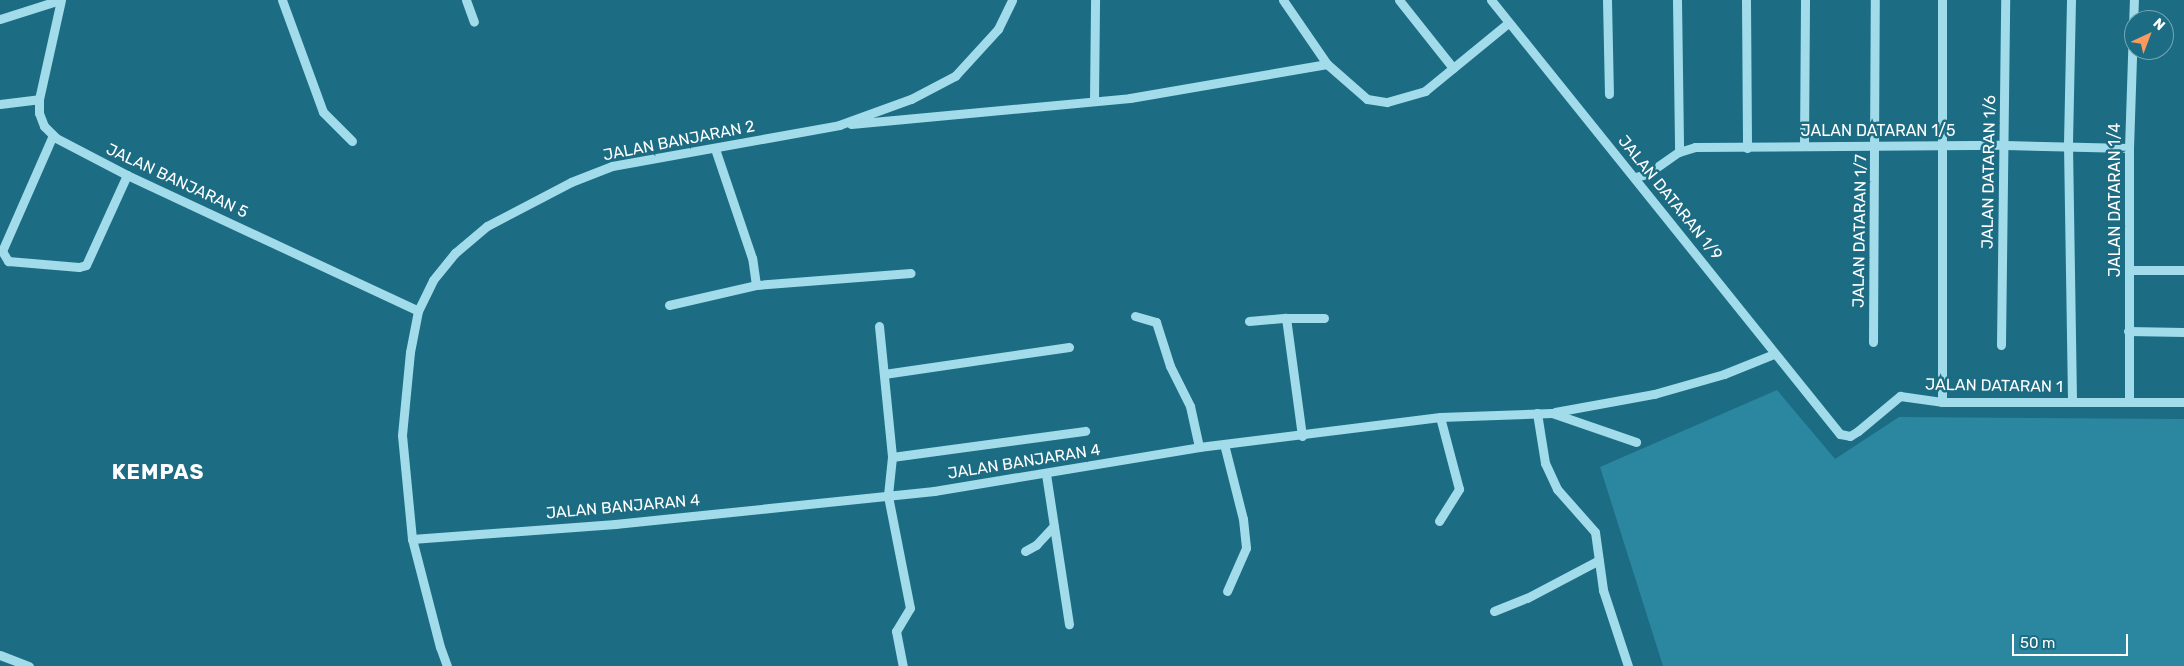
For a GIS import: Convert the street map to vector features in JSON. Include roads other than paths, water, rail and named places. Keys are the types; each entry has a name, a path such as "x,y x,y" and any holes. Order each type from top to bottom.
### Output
{"street":[{"path":"0,19 60,0"},
{"name":"JALAN BANJARAN 5","path":"60,0 39,99 39,113 44,126 53,134 127,175 418,311"},
{"path":"282,0 324,112 352,141"},
{"path":"466,0 474,22"},
{"name":"JALAN BANJARAN 2","path":"447,666 412,539 402,435 410,352 418,311 432,280 455,253 487,226 571,182 612,166 715,149 839,125 911,99 955,76 998,29 1012,0"},
{"path":"1094,101 1095,0"},
{"path":"1283,0 1327,64 1367,99 1387,102 1426,91 1508,24"},
{"path":"1399,0 1453,68"},
{"name":"JALAN DATARAN 1/9","path":"1491,0 1508,24 1635,177 1824,417"},
{"path":"1607,0 1609,94"},
{"path":"1677,0 1680,152"},
{"path":"1746,0 1747,148"},
{"path":"1804,146 1805,0"},
{"name":"JALAN DATARAN 1/7","path":"1873,342 1877,146 1875,0"},
{"path":"1942,0 1942,402"},
{"name":"JALAN DATARAN 1/6","path":"2001,345 2005,145 2005,0"},
{"path":"2071,0 2068,145 2072,402"},
{"name":"JALAN DATARAN 1/4","path":"2130,401 2128,331 2129,148 2134,0"},
{"path":"839,125 1130,98 1327,64"},
{"path":"0,104 39,99"},
{"path":"53,134 2,251 8,261 79,267 86,265 127,175"},
{"name":"JALAN DATARAN 1/5","path":"1635,177 1647,174 1680,152 1695,148 2005,145 2068,145 2129,148"},
{"path":"715,149 752,258 756,285"},
{"path":"2129,270 2184,270"},
{"path":"669,305 732,288 911,273"},
{"path":"1134,316 1156,322 1170,366 1190,406 1199,447"},
{"path":"1286,318 1302,436"},
{"path":"1249,321 1286,318 1324,318"},
{"path":"879,326 892,457 888,496 910,608 896,630 903,666"},
{"path":"2128,331 2184,332"},
{"path":"884,374 1069,347"},
{"path":"1552,413 1654,394 1724,374 1774,354"},
{"name":"JALAN DATARAN 1","path":"1824,417 1840,434 1850,436 1900,396 1942,402 2184,402"},
{"path":"1537,413 1545,463 1557,489 1595,532 1603,590 1628,666"},
{"name":"JALAN BANJARAN 4","path":"412,539 615,524 888,496 1046,474 1199,447 1302,436 1440,417 1552,413 1636,442"},
{"path":"1439,520 1459,489 1440,417"},
{"path":"892,457 1085,431"},
{"path":"1224,444 1243,519 1246,548 1227,591"},
{"path":"1046,474 1069,624"},
{"path":"1025,551 1036,545 1054,526"},
{"path":"1494,611 1528,598 1599,560"},
{"path":"0,655 29,666"}],"district":[{"name":"KEMPAS","path":"158,472"}]}
